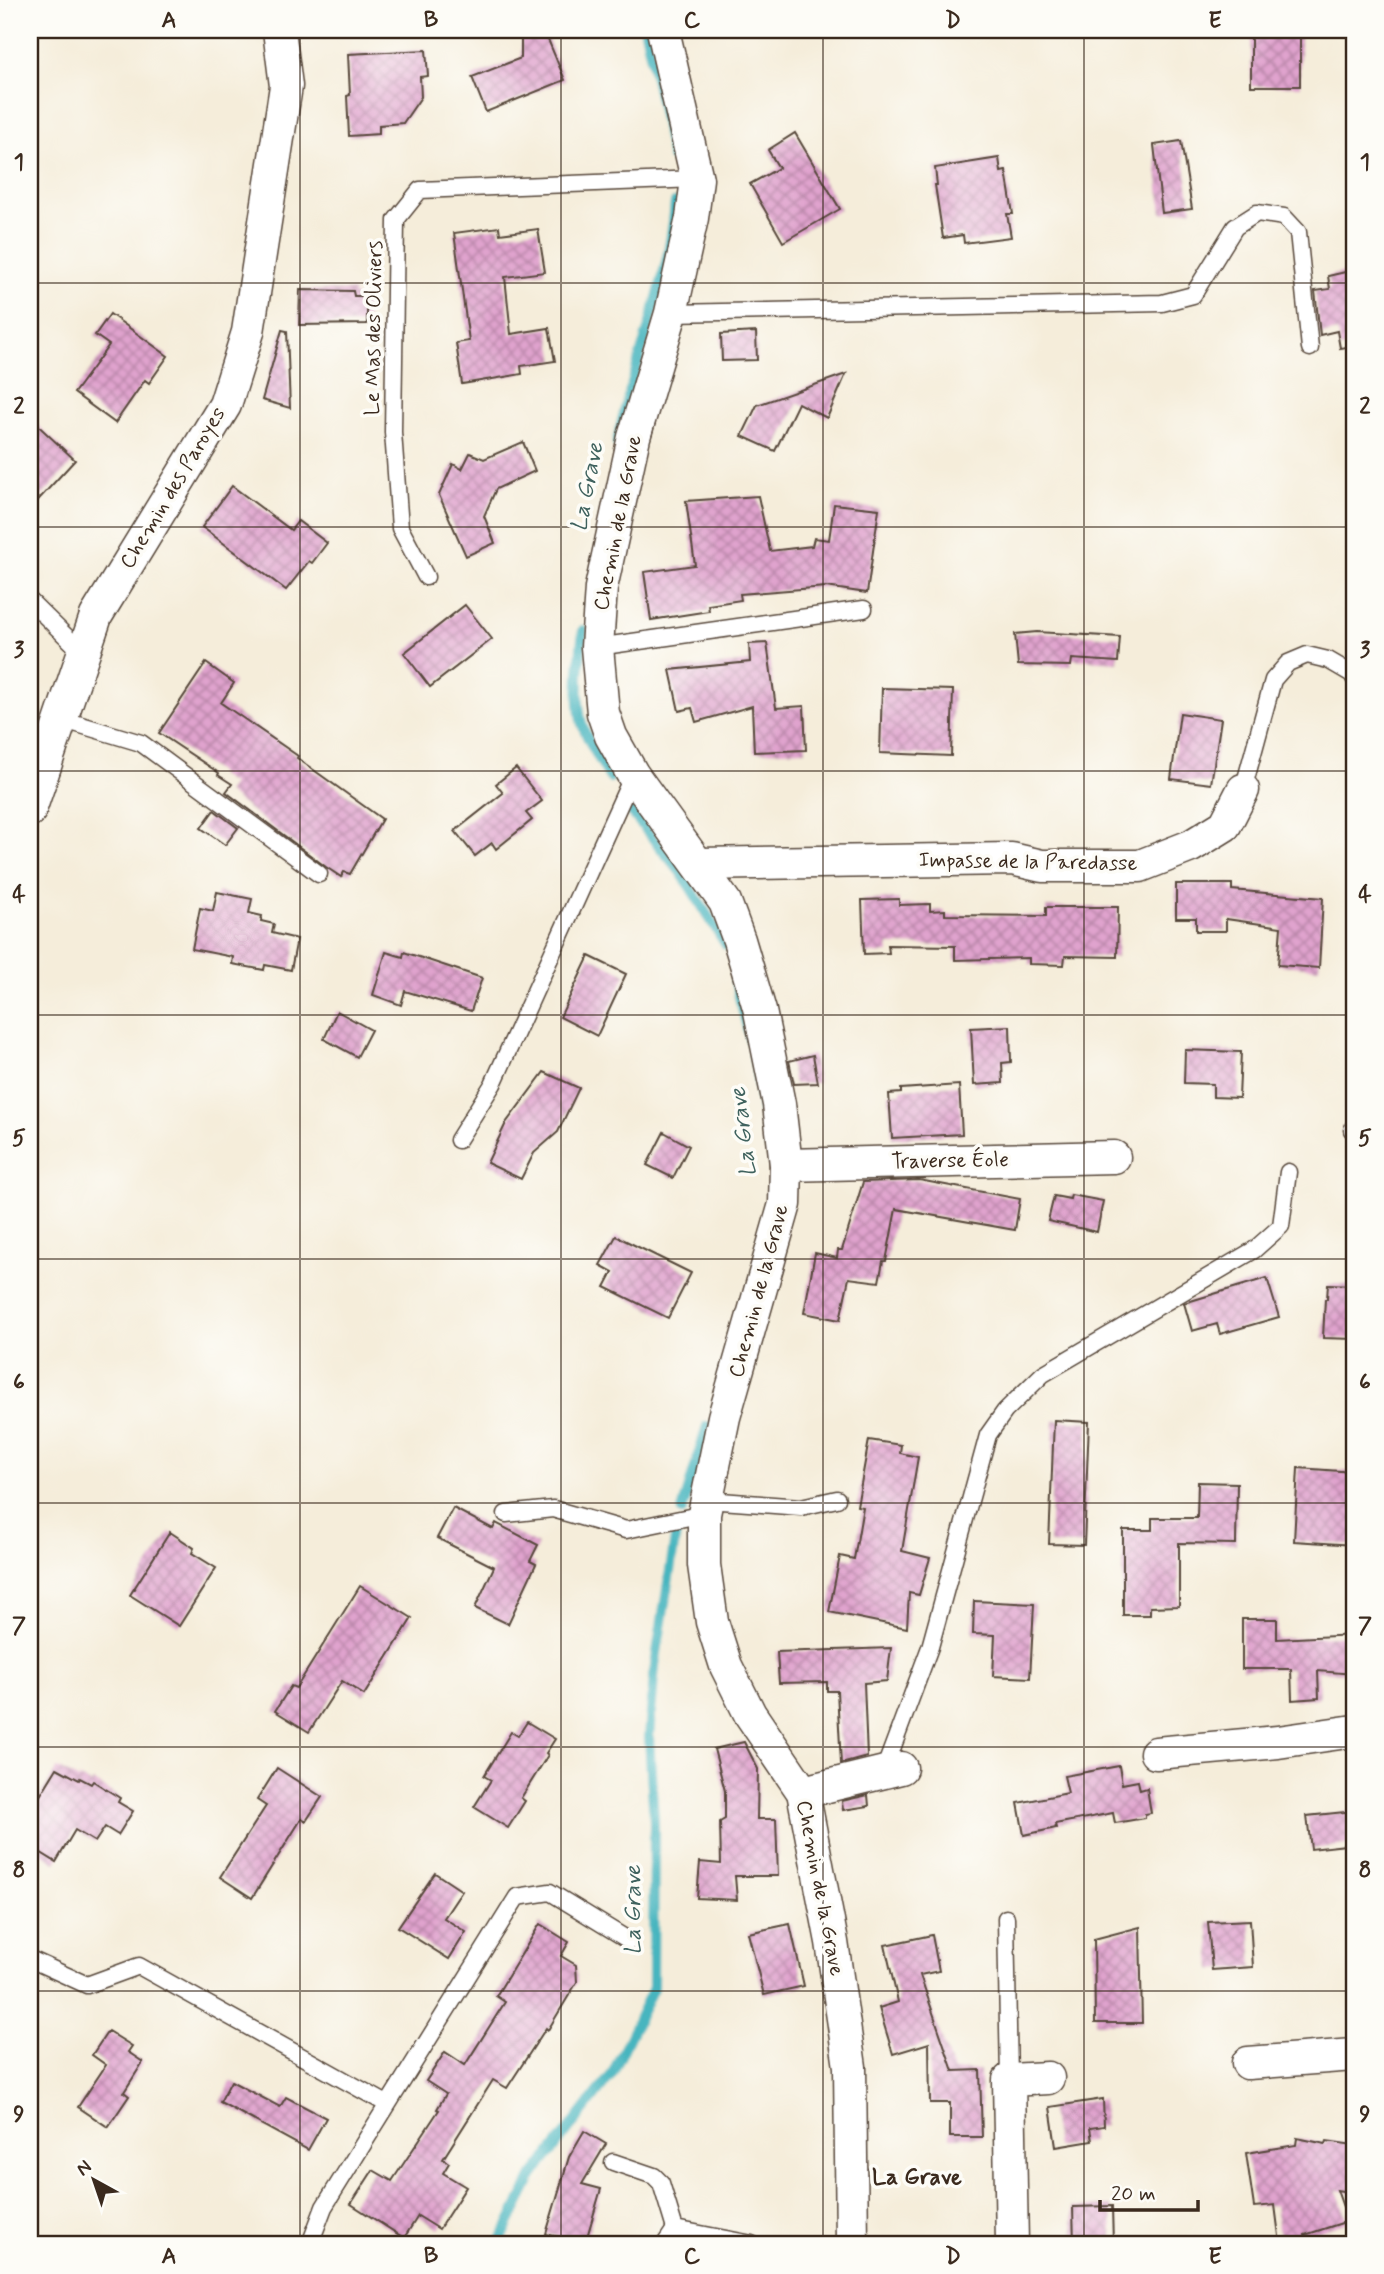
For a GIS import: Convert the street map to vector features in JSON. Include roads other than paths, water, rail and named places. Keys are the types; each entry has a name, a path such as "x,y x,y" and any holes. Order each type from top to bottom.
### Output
{"street":[{"name":"Chemin des Paroyes","path":"30,810 96,617 225,405 248,332 286,86 279,30"},
{"name":"Chemin de la Grave","path":"663,30 696,179 692,218 671,313 634,437 601,588 597,647 603,713 611,736 633,775 725,902 760,1011 779,1104 786,1165 785,1204 724,1417 705,1507 704,1564 712,1622 726,1666 750,1714 803,1792 832,1942 850,2067 852,2244"},
{"name":"Impasse de la Paredasse","path":"699,864 1012,859 1042,866 1140,866 1191,846 1224,825 1243,790"},
{"name":"Traverse Éole","path":"786,1165 1114,1157"},
{"path":"1156,1753 1278,1742 1354,1731"},
{"path":"803,1792 892,1770"},
{"path":"1248,2063 1354,2054"},
{"path":"1012,2244 1009,2080 1048,2078"}],"lane":[{"name":"Le Mas des Oliviers","path":"426,577 401,528 393,432 396,220 420,190 696,179"},
{"path":"671,313 1162,303 1193,295 1235,227 1257,213 1284,217 1298,232 1310,348"},
{"path":"30,601 83,653"},
{"path":"597,647 864,609"},
{"path":"1243,790 1273,680 1287,663 1307,655 1328,660 1352,674 1354,678"},
{"path":"61,719 141,743 319,874"},
{"path":"458,1140 493,1084 633,775"},
{"path":"892,1770 930,1647 988,1435 1005,1411 1043,1374 1254,1251 1281,1226 1288,1172"},
{"path":"506,1514 553,1509 626,1530 705,1507 801,1507 837,1499"},
{"path":"310,2244 324,2207 517,1897 550,1892 630,1941"},
{"path":"1006,1918 1009,2080"},
{"path":"30,1959 87,1985 139,1966 387,2104"},
{"path":"613,2162 654,2176 661,2183 675,2229 666,2244"},
{"path":"675,2229 752,2244"}],"waterway":[{"name":"La Grave","path":"645,30 672,157"},
{"name":"La Grave","path":"617,443 666,264 675,203"},
{"name":"La Grave","path":"583,630 579,677 580,714 588,738 610,778"},
{"name":"La Grave","path":"631,812 682,874 726,945"},
{"name":"La Grave","path":"735,980 753,1051 768,1144"},
{"name":"La Grave","path":"682,1511 707,1426"},
{"name":"La Grave","path":"499,2244 533,2176 612,2074 653,1988 654,1821 649,1737 655,1665 676,1533"}],"district":[{"name":"La Grave","path":"917,2178"}]}
